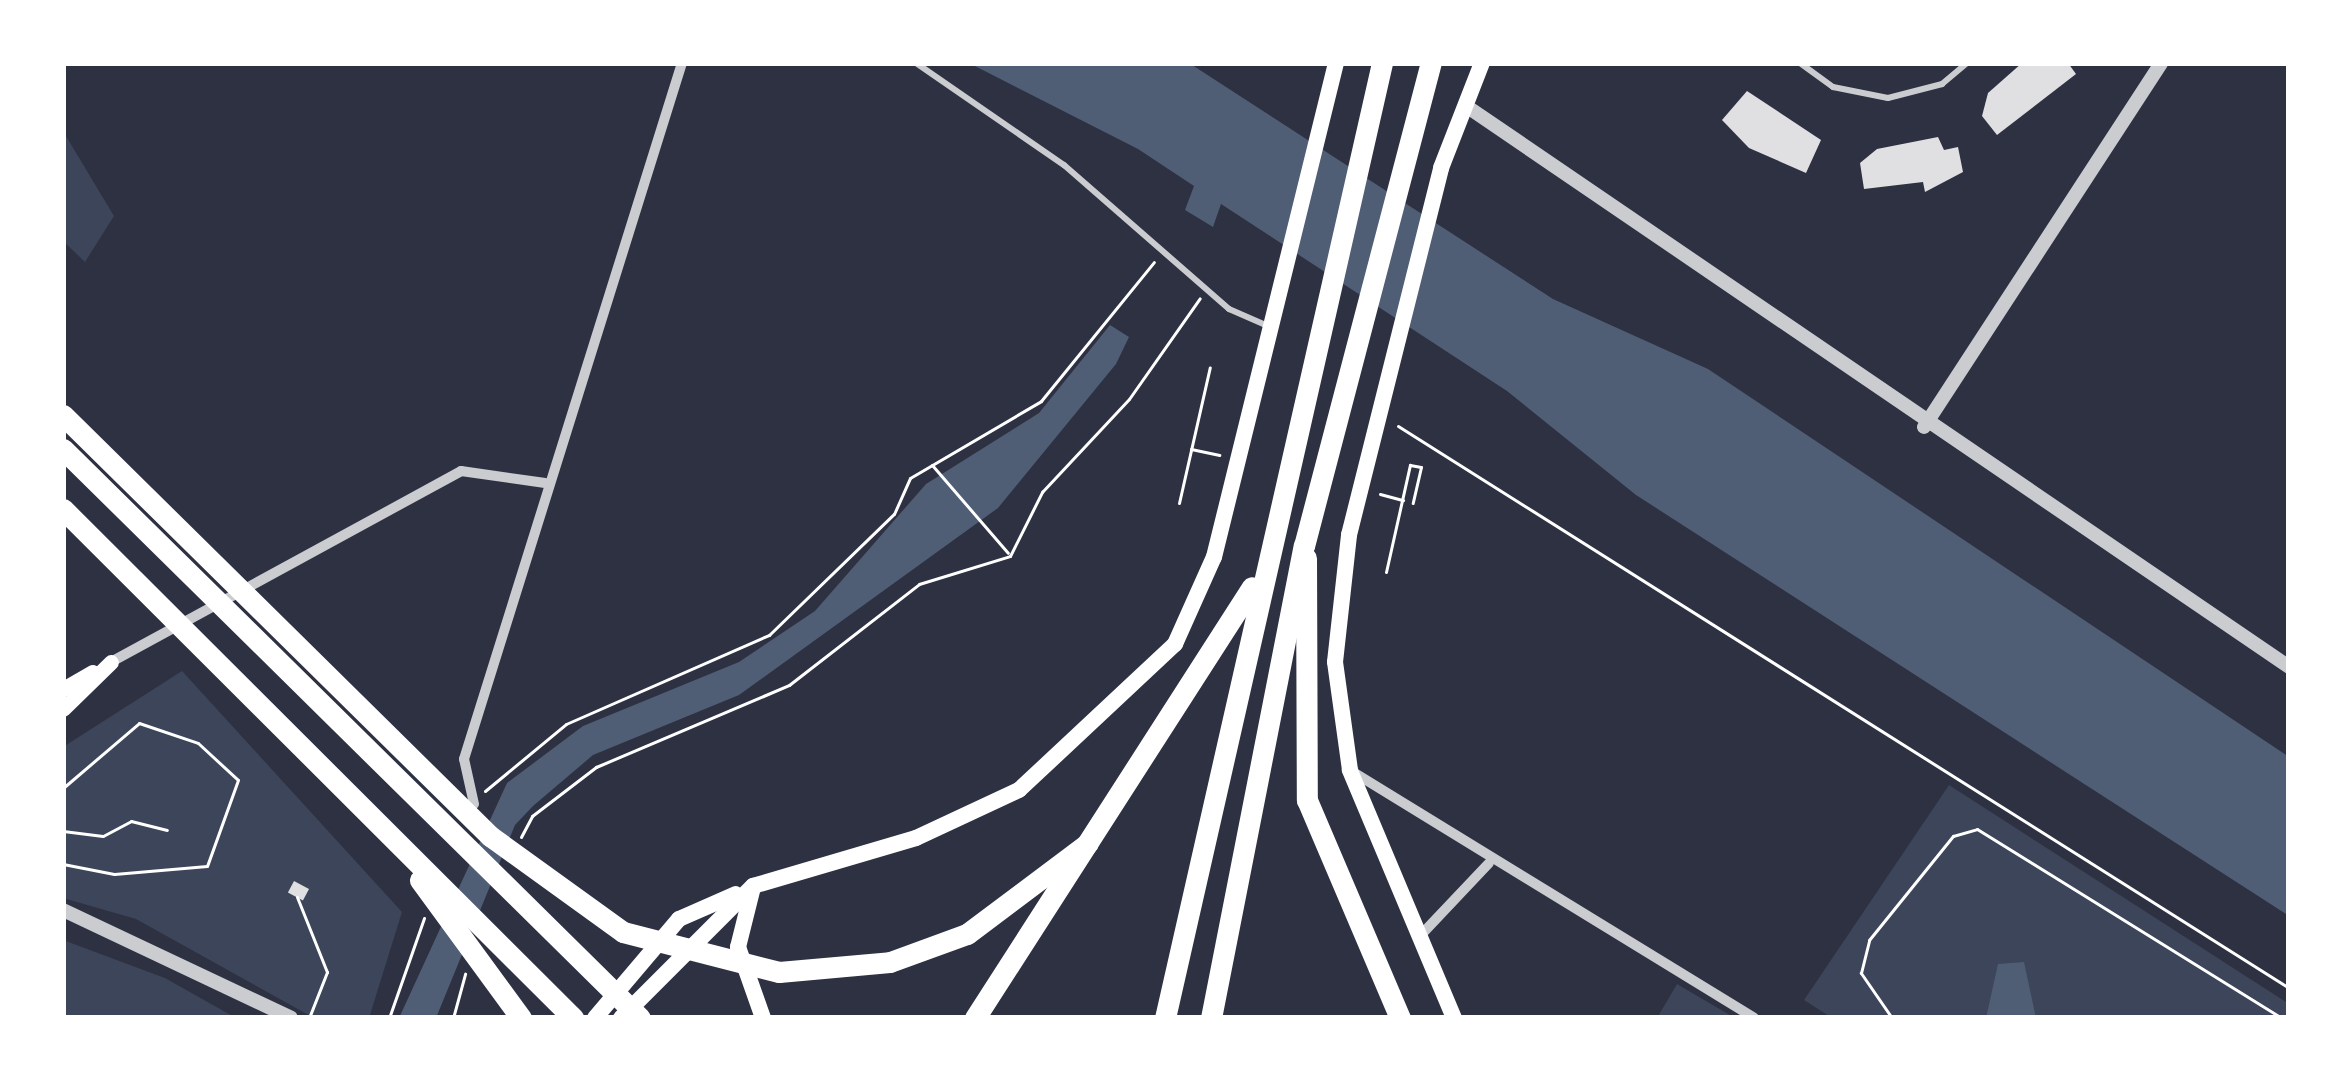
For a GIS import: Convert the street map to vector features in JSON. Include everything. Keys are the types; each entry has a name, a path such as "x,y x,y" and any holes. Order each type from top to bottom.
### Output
{"highway":[{"path":"1165,1018 1264,566 1382,63"},
{"path":"1211,1018 1304,546 1356,372 1431,63"},
{"path":"63,416 490,836 623,932 779,971 890,962 967,934 1088,843"},
{"path":"63,449 640,1018"},
{"path":"63,509 573,1018"},
{"path":"1304,546 1306,800 1400,1018"},
{"path":"975,1018 1186,702 1264,566"},
{"path":"368,813 521,1018"}],"main road":[{"path":"1454,1018 1350,770 1338,717 1339,578 1441,168 1472,110 1482,63"},
{"path":"595,1018 679,920 753,886 916,838 1019,790 1112,713 1175,644 1214,556 1328,104 1333,65"},
{"path":"63,689 111,662"},
{"path":"63,709 111,662"},
{"path":"621,1018 753,886"},
{"path":"753,886 738,947 763,1018"}],"street":[{"path":"474,804 464,759 545,483 682,63"},
{"path":"1924,427 2161,63"},
{"path":"1472,110 1924,427 2289,667"},
{"path":"111,662 461,471 545,483"},
{"path":"1350,770 1489,863 1754,1018"},
{"path":"1420,936 1489,863"},
{"path":"63,910 291,1018"}],"lane":[{"path":"916,63 1064,164 1204,287 1273,328"},
{"path":"1800,63 1833,87 1888,98 1942,84 1967,63"}],"path":[{"path":"474,804 566,724 769,635 931,464 1041,400 1161,250"},
{"path":"520,840 532,816 596,767 789,686 920,584 1010,556 1042,492 1129,399 1204,287"},
{"path":"1179,503 1210,367"},
{"path":"1380,418 2289,988"},
{"path":"931,464 1010,556"},
{"path":"1386,572 1410,465 1421,467 1413,502"},
{"path":"63,788 139,723 198,743 238,780 207,866 114,874 63,864"},
{"path":"63,831 103,836 131,820 167,830"},
{"path":"1892,1018 1869,997 1862,954 1953,836 1977,829 2282,1018"},
{"path":"297,897 327,971 309,1018"},
{"path":"389,1018 432,897"},
{"path":"453,1018 472,956"}],"shaded area":[{"path":"969,63 1189,63 1553,299 1708,369 2289,757 2289,916 1636,495 1507,391 1221,204 1213,227 1185,210 1194,186 1138,149"},
{"path":"63,131 114,216 85,262 63,241"},
{"path":"1110,325 1129,337 1116,364 998,508 739,695 593,755 533,806 515,825 436,1018 399,1018 507,783 583,726 739,662 815,611 926,484 1039,413"},
{"path":"182,671 402,912 369,1018 314,1018 136,919 63,898 63,747"},
{"path":"1949,785 2289,1004 2289,1018 1832,1018 1804,1000"},
{"path":"63,940 165,978 236,1018 63,1018"},
{"path":"2024,962 2036,1018 1986,1018 1998,964"},
{"path":"1677,984 1735,1018 1657,1018"}],"building":[{"path":"2022,63 2068,63 2076,74 1997,135 1982,116 1988,93"},
{"path":"1747,91 1821,140 1806,173 1749,148 1722,120"},
{"path":"1938,137 1944,150 1958,147 1963,172 1925,192 1923,182 1864,189 1860,163 1877,149"},
{"path":"294,881 309,889 303,900 288,892"}]}
